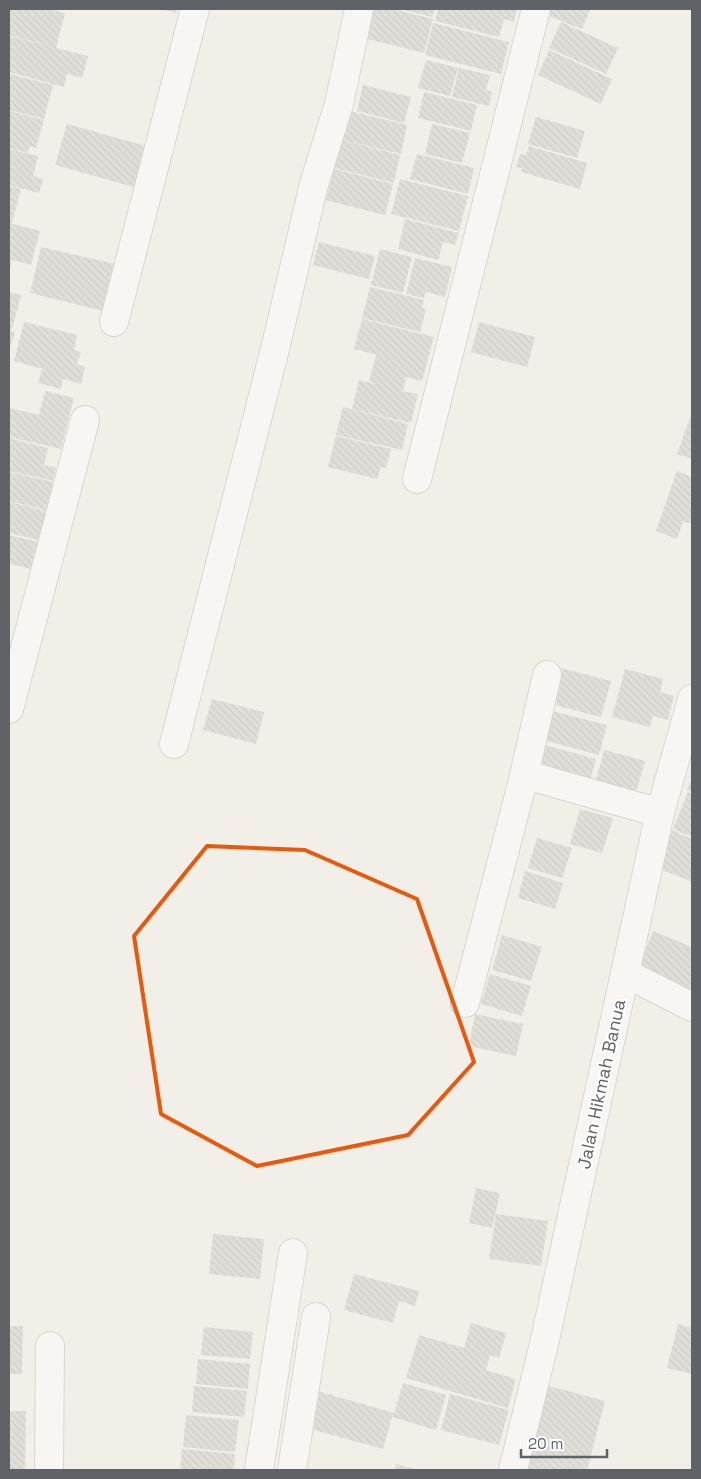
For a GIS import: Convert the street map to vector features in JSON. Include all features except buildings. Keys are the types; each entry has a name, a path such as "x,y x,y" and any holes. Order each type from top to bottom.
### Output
{"street":[{"path":"114,322 195,9"},
{"path":"174,744 273,355 314,184 338,104 359,9"},
{"path":"417,479 536,9"},
{"path":"9,709 85,420"},
{"path":"466,1003 522,784 547,675"},
{"name":"Jalan Hikmah Banua","path":"513,1470 544,1344 660,813 692,699"},
{"path":"522,784 529,779 536,778 660,813"},
{"path":"625,973 692,1007"},
{"path":"259,1470 293,1253"},
{"path":"292,1470 316,1317"},
{"path":"49,1470 50,1346"}],"highlighted area":[{"path":"207,846 305,850 417,899 474,1062 408,1135 257,1166 161,1114 134,936"}]}
